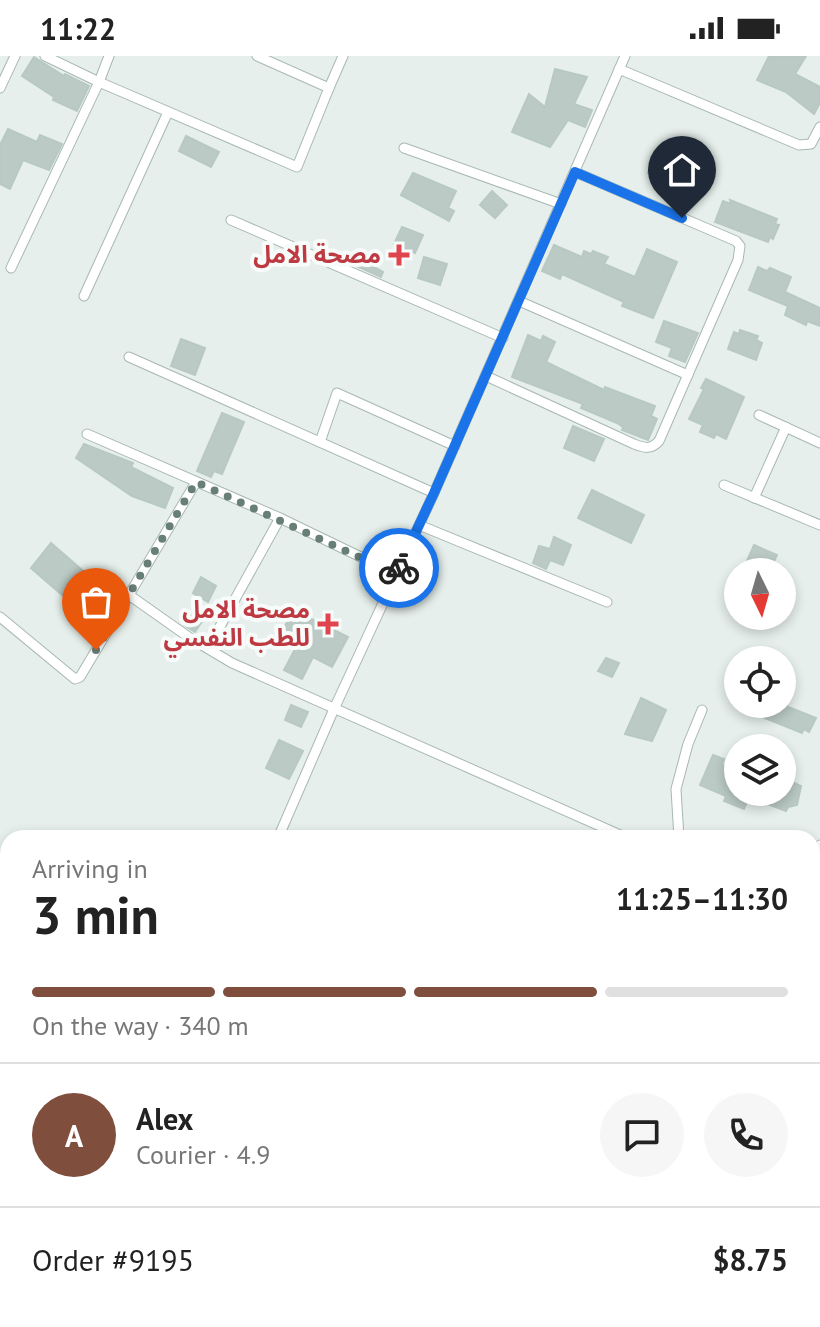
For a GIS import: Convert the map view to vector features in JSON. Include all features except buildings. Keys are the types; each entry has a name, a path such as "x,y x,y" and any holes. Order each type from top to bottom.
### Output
{"street":[{"path":"0,88 15,56"},
{"path":"45,56 297,167 343,56"},
{"path":"11,268 109,56"},
{"path":"257,56 329,88"},
{"path":"281,830 503,338 625,56"},
{"path":"619,69 799,145 811,144 820,127"},
{"path":"84,296 168,112"},
{"path":"404,148 561,204"},
{"path":"486,376 645,448 659,441 688,375 738,260 740,246 736,241 575,172"},
{"path":"231,220 503,338"},
{"path":"519,301 688,375"},
{"path":"129,357 434,493"},
{"path":"320,442 337,393 455,446"},
{"path":"759,415 820,443"},
{"path":"754,498 786,427"},
{"path":"87,434 280,518 396,574"},
{"path":"0,617 75,679 80,677 196,482"},
{"path":"724,485 820,525"},
{"path":"208,648 280,518"},
{"path":"419,525 607,602"},
{"path":"129,595 232,663 609,830"},
{"path":"679,830 676,789 688,744 702,710"}],"way so far":[{"path":"96,650 196,482 396,574 399,568"}],"place":[{"name":"مصحة الامل","path":"399,255"},
{"name":"مصحة الامل للطب النفسي","path":"328,624"}],"route":[{"path":"399,568 575,172 682,218"}]}
